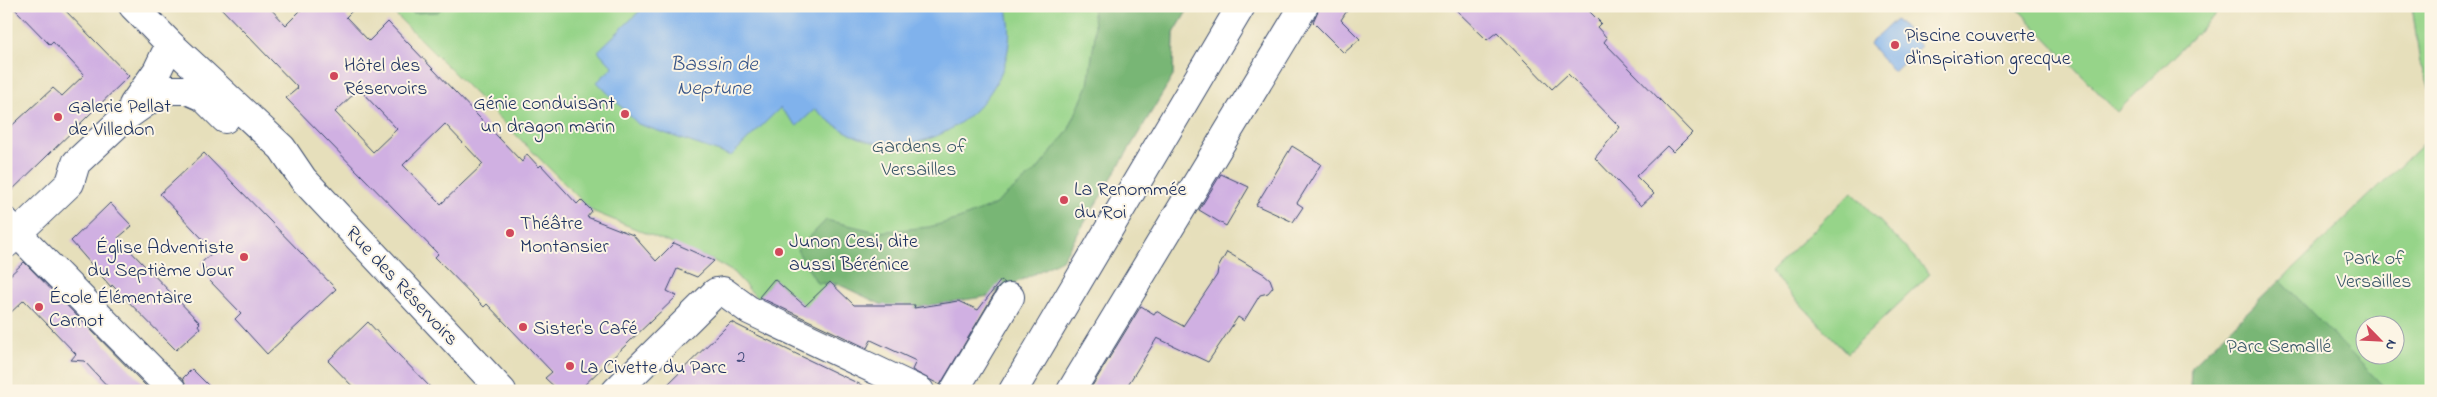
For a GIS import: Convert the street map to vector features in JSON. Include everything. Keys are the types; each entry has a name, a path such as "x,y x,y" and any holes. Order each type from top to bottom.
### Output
{"street":[{"name":"Rue des Réservoirs","path":"133,6 170,44 282,148 303,179 502,391"},
{"path":"1013,391 1241,6"},
{"path":"1071,391 1304,6"},
{"path":"170,44 156,71 124,118 76,163 70,183 10,233 173,391"},
{"name":"Rue des Réservoirs","path":"124,118 151,98 167,90 187,90 203,97 276,168 303,179"},
{"path":"616,391 716,292 723,291 749,310 920,391"},
{"path":"954,391 1010,297"}],"green space":[{"name":"Gardens of Versailles","path":"387,6 1190,6 1174,33 1173,76 1062,260 907,309 891,309 838,284 805,306 774,279 758,299 733,272 714,261 592,211"},
{"path":"407,6 444,6 438,12 413,13"},
{"path":"1092,6 1190,6 1174,33 1173,76 1062,260 989,296 907,309 891,309 838,284 817,283 797,250 826,220 878,232 929,227 959,219 994,205 1037,170 1068,131 1088,85 1095,35"},
{"path":"2015,6 2224,6 2117,112"},
{"path":"2412,6 2431,6 2431,91 2420,64"},
{"name":"Park of Versailles","path":"2431,136 2431,391 2190,391 2191,367"},
{"path":"1852,192 1930,274 1847,353 1770,272"},
{"name":"Parc Semallé","path":"2280,280 2354,356 2354,364 2362,364 2388,391 2190,391 2191,367"}],"water":[{"name":"Bassin de Neptune","path":"645,6 1006,6 1010,34 1005,61 994,86 978,108 956,125 932,138 905,144 877,143 859,138 843,130 815,109 797,126 780,108 731,156 638,124 597,82 613,67 598,51"},
{"name":"Piscine couverte d'inspiration grecque","path":"1896,19 1921,46 1894,72 1869,44"}],"building":[{"path":"12,6 61,6 129,76 6,196 6,131 53,88 62,96 84,75 53,42 50,45"},
{"path":"219,6 268,6 286,25 305,6 357,6 346,17 369,41 388,22 522,162 527,154 539,167 541,165 577,204 581,200 592,211 587,217 633,235 656,261 674,243 714,261 697,277 677,269 667,291 677,296 578,391 559,391 545,378 552,372 487,304 484,307 435,257 438,254 286,98 298,88","holes":["359,89 397,129 373,152 335,112","445,124 483,164 441,204 403,165"]},
{"path":"1320,6 1350,6 1341,20 1360,39 1344,53 1313,22"},
{"path":"1452,6 1584,6 1601,23 1597,27 1607,38 1604,42 1692,133 1673,152 1667,146 1636,176 1654,194 1641,206 1595,158 1620,127 1568,74 1552,89 1497,32 1487,40"},
{"path":"1292,146 1321,164 1297,203 1303,207 1293,222 1256,205"},
{"path":"204,153 336,289 267,354 235,319 241,313 208,279 211,275 200,264 214,251 160,194"},
{"path":"1221,174 1249,187 1226,226 1199,210"},
{"path":"110,203 132,226 118,238 200,323 198,325 200,328 176,350 112,285 111,287 71,241"},
{"path":"1227,252 1264,274 1270,279 1273,287 1268,293 1260,295 1244,321 1238,317 1208,362 1157,338 1124,391 1089,391 1141,306 1154,314 1156,311 1183,326 1217,275 1218,268"},
{"path":"24,262 151,391 112,391 84,361 71,360 76,354 24,300 6,317 6,279"},
{"path":"774,279 805,306 830,282 854,305 915,305 914,308 959,301 978,310 1001,280 1005,283 997,289 940,385 912,370 916,361 871,340 867,348 759,297"},
{"path":"368,322 434,391 357,391 328,361"},
{"path":"731,322 788,350 874,391 661,391"},
{"path":"192,369 214,391 188,391 183,378"}],"place":[{"name":"Piscine couverte d'inspiration grecque","path":"1895,45"},
{"name":"Hôtel des Réservoirs","path":"334,76"},
{"name":"Génie conduisant un dragon marin","path":"625,114"},
{"name":"Galerie Pellat de Villedon","path":"58,117"},
{"name":"La Renommée du Roi","path":"1064,200"},
{"name":"Théâtre Montansier","path":"510,233"},
{"name":"Junon Cesi, dite aussi Bérénice","path":"779,252"},
{"name":"Église Adventiste du Septième Jour","path":"244,257"},
{"name":"École Élémentaire Carnot","path":"39,307"},
{"name":"Sister's Café","path":"523,327"},
{"name":"La Civette du Parc","path":"570,366"}]}
